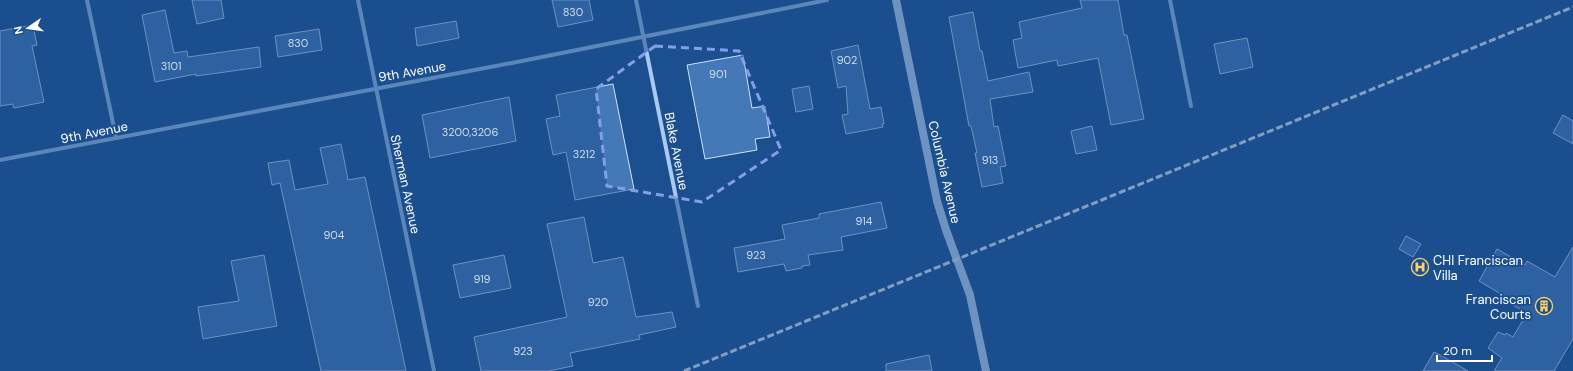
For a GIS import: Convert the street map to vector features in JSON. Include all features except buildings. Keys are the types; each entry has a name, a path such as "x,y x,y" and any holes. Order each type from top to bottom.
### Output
{"street":[{"path":"87,0 116,138"},
{"name":"Sherman Avenue","path":"358,0 434,371"},
{"name":"Blake Avenue","path":"636,0 698,306"},
{"name":"9th Avenue","path":"0,160 644,37 827,0"},
{"name":"Columbia Avenue","path":"896,0 937,201 970,295 986,371"},
{"path":"1170,0 1191,106"}],"highlighted area":[{"path":"655,46 739,51 781,150 702,202 607,186 596,89"}],"railway":[{"path":"684,371 1573,7"}],"place":[{"name":"CHI Franciscan Villa","path":"1420,267"},
{"name":"Franciscan Courts","path":"1544,306"}]}
